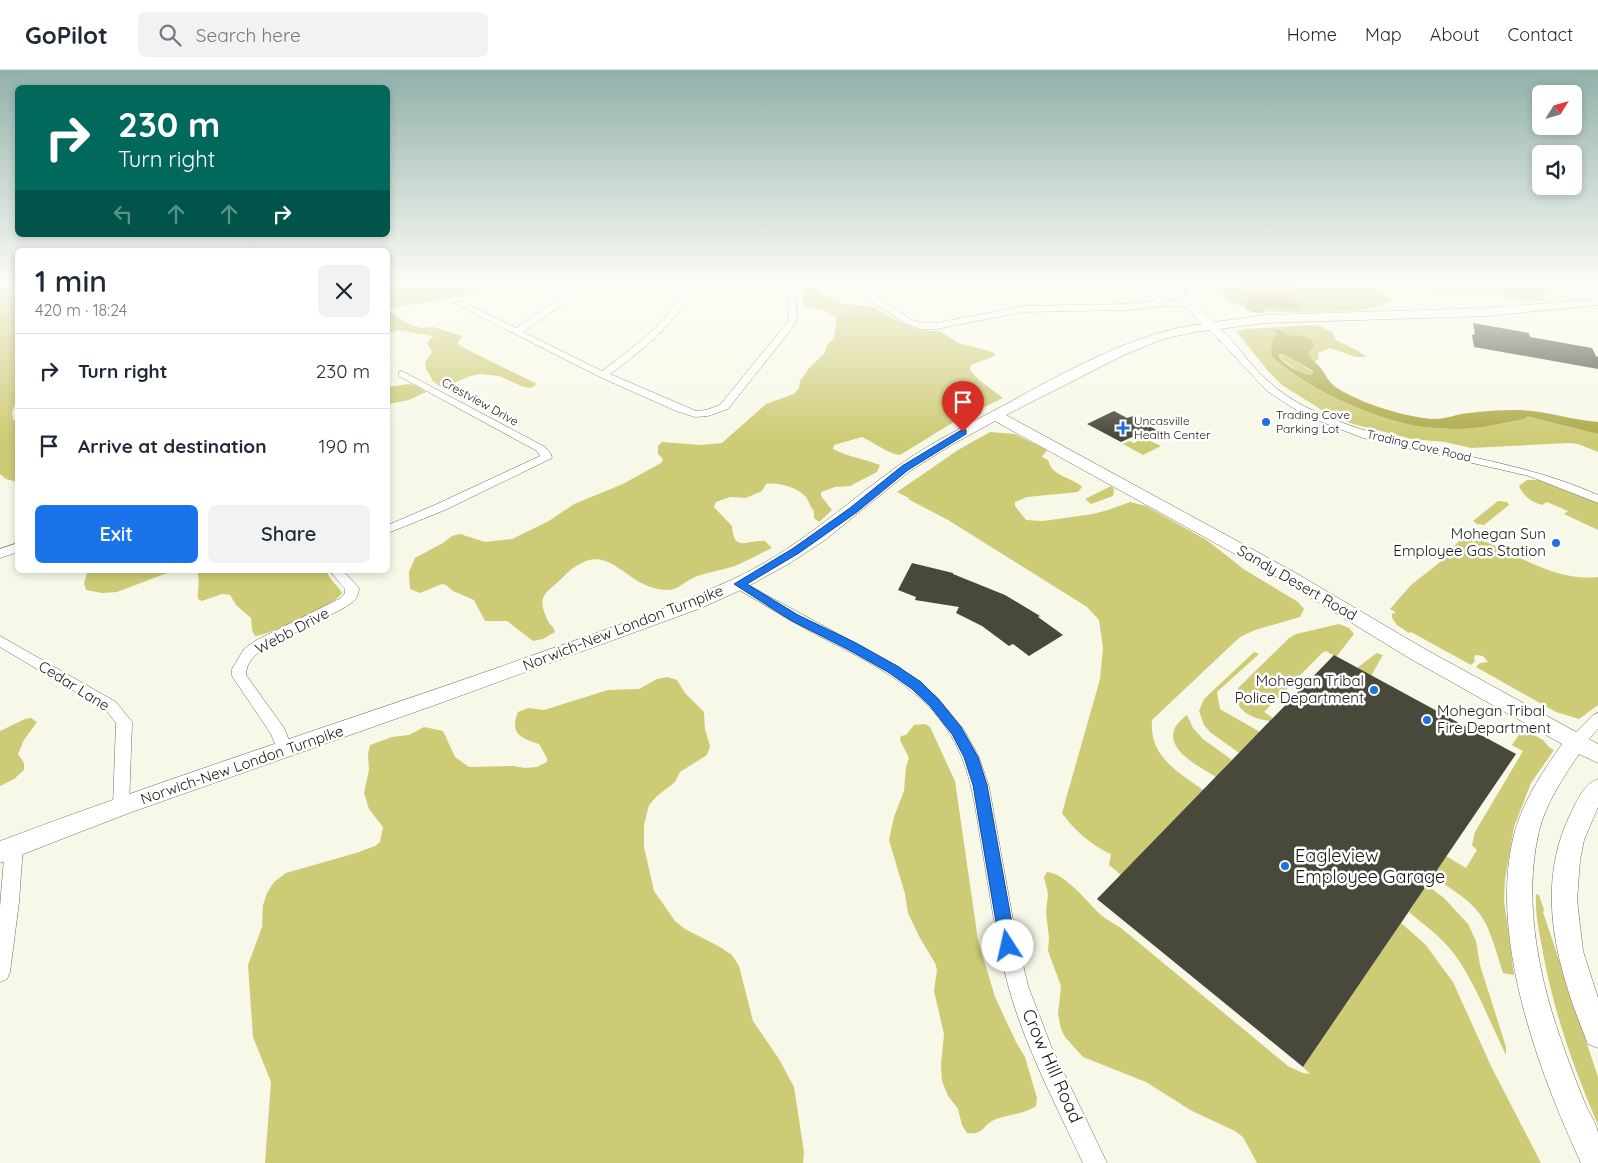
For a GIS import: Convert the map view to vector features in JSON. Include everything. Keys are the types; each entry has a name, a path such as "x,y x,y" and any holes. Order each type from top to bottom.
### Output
{"main road":[{"name":"Norwich-New London Turnpike","path":"7,849 121,806 285,750 694,604 739,584 784,559 818,536 905,468 948,441 995,415 1140,344 1165,335"},
{"name":"Sandy Desert Road","path":"995,415 1288,576 1416,653 1587,748"},
{"path":"1587,748 1546,787 1534,813 1521,860 1521,908 1531,978 1545,1033 1563,1084 1597,1163"},
{"path":"1598,788 1583,811 1572,842 1566,878 1565,914 1567,939 1598,1034"}],"street":[{"path":"522,335 603,375 695,414 708,413 724,407 782,335"},
{"path":"603,375 618,365 650,335"},
{"name":"Trading Cove Road","path":"1220,335 1267,385 1294,404 1326,420 1386,441 1524,471 1598,499"},
{"name":"Crestview Drive","path":"390,528 441,507 546,458 546,454 402,374"},
{"path":"0,554 15,548"},
{"name":"Webb Drive","path":"285,750 278,732 239,676 238,669 242,660 255,648 346,601 352,594 352,588 339,573"},
{"name":"Crow Hill Road","path":"739,584 794,617 852,646 892,669 916,686 934,703 957,731 971,757 980,785 1008,946 1019,988 1035,1037 1095,1163"},
{"name":"Cedar Lane","path":"0,641 111,706 124,722 121,806"},
{"path":"1587,748 1598,719"},
{"path":"0,972 10,902 7,849"}],"shaded area":[{"path":"0,335 15,335 15,404 12,413 15,420 15,481 6,479 0,474"},
{"path":"427,335 459,335 462,337 457,343 462,347 537,384 531,388 524,387 499,376 480,374 470,376 445,387 439,386 433,381 426,369 425,362 432,352 427,343 433,336"},
{"path":"834,335 946,335 959,343 995,354 971,365 970,370 979,380 1003,398 957,420 900,455 862,437 834,445 833,449 839,452 880,465 877,472 850,486 835,487 821,492 821,496 832,510 819,522 814,518 814,511 804,495 791,487 780,484 766,484 762,491 746,498 730,497 716,502 714,507 732,526 733,535 739,543 765,541 772,548 735,566 695,577 675,589 668,590 652,587 638,581 603,560 591,559 577,565 544,596 542,605 548,621 555,632 543,639 533,641 507,621 485,621 474,600 453,591 446,585 442,584 420,593 410,589 409,572 415,558 452,536 460,534 485,542 512,539 549,521 574,504 623,484 661,463 663,459 658,454 658,446 662,442 700,445 722,443 766,404 794,394 810,367 824,354 827,345"},
{"path":"1239,335 1279,335 1272,357 1286,369 1337,399 1393,420 1426,427 1462,429 1525,419 1527,415 1598,434 1598,452 1578,444 1569,443 1471,448 1445,442 1412,439 1353,424 1325,412 1282,385 1268,371"},
{"path":"1279,335 1334,335 1336,340 1366,357 1356,357 1330,348 1318,353 1319,359 1314,362 1307,353"},
{"path":"1274,336 1302,336 1312,340 1314,347 1308,353 1331,383 1347,394 1384,409 1411,416 1435,419 1492,411 1515,410 1536,412 1598,422 1598,434 1527,416 1525,419 1462,429 1421,427 1393,420 1337,399 1286,369 1272,357 1271,349","holes":["1283,354 1313,371 1313,374 1309,375 1296,370 1285,363 1279,355"]},
{"path":"1283,354 1313,372 1313,374 1309,375 1299,372 1279,357"},
{"path":"408,384 414,385 426,392 409,400 390,404 390,387"},
{"path":"990,432 1015,434 1047,450 1042,457 1048,460 1050,466 1058,474 1078,483 1082,487 1078,492 1027,497 1015,502 1015,506 1026,520 1043,521 1093,514 1130,502 1146,506 1208,541 1245,570 1298,602 1304,609 1300,617 1255,630 1240,637 1152,720 1152,733 1160,753 1175,769 1203,790 1121,875 1109,865 1111,854 1097,847 1084,837 1062,813 1100,679 1103,648 1099,620 1087,607 948,520 897,492 958,450"},
{"path":"1144,438 1161,446 1143,455 1123,444 1130,441 1134,443"},
{"path":"1527,480 1541,480 1598,502 1598,530 1564,514 1568,511 1547,502 1542,505 1528,498 1519,486"},
{"path":"1111,486 1114,489 1113,496 1091,504 1085,499"},
{"path":"1498,501 1507,502 1509,505 1484,525 1473,521"},
{"path":"1460,540 1489,543 1532,564 1564,575 1587,578 1598,577 1598,705 1579,719 1556,712 1476,667 1480,663 1488,662 1483,656 1476,655 1474,657 1475,661 1471,665 1411,632 1409,633 1397,625 1392,618 1392,613 1395,614 1395,612 1390,609 1411,585 1439,563"},
{"path":"87,573 167,573 117,592 102,593 86,590 84,583"},
{"path":"197,573 327,573 342,593 328,604 302,619 255,636 252,630 251,618 236,605 230,595 222,594 202,601 198,599 199,580"},
{"path":"1339,624 1349,628 1354,634 1336,657 1326,651 1322,653 1264,712 1273,718 1270,721 1253,717 1243,711 1235,696 1238,688 1289,638 1296,634"},
{"path":"1254,652 1259,654 1217,692 1220,709 1260,732 1239,753 1210,732 1204,725 1199,711 1204,699"},
{"path":"1377,653 1383,655 1371,676 1357,668"},
{"path":"667,677 677,680 685,693 704,712 705,729 710,746 707,755 680,772 675,782 649,805 644,825 644,847 654,891 675,921 685,929 732,955 739,966 753,1021 779,1059 794,1087 804,1152 803,1163 265,1163 271,1082 253,1037 248,965 262,927 263,905 267,893 274,882 286,873 356,853 375,846 380,842 383,827 369,809 364,793 369,770 368,754 370,745 392,737 409,735 424,727 443,731 455,757 469,767 537,767 547,762 547,758 539,744 527,740 518,734 515,725 518,712 528,708 544,710 608,690 639,689 657,679"},
{"path":"1187,715 1193,728 1203,739 1232,760 1216,777 1194,764 1180,752 1176,745 1173,738 1174,730"},
{"path":"31,718 37,722 24,740 18,754 24,763 24,770 14,779 0,786 0,731"},
{"path":"925,724 930,727 955,781 978,940 995,997 1025,1057 1037,1098 1036,1106 1031,1109 994,1120 977,1133 967,1133 962,1125 958,1109 948,1096 942,1081 941,1065 944,1034 934,991 937,970 908,913 905,894 889,840 894,817 904,791 906,767 909,758 900,740 901,736 906,735 914,725"},
{"path":"1523,729 1543,740 1554,750 1531,783 1514,827 1505,879 1504,900 1514,975 1503,973 1489,930 1482,916 1455,891 1432,877 1446,856 1466,868 1477,850 1472,845 1475,832 1523,751 1512,745"},
{"path":"1047,872 1061,877 1069,883 1101,915 1121,928 1288,1066 1303,1073 1310,1074 1303,1067 1401,923 1425,944 1453,982 1491,1066 1541,1163 1257,1163 1243,1137 1235,1131 1192,1111 1146,1082 1083,1057 1065,1037 1058,1014 1061,986 1048,951 1049,938 1046,912 1048,894 1044,877"},
{"path":"1427,885 1444,898 1468,924 1476,941 1480,965 1506,1047 1506,1055 1474,986 1459,960 1441,939 1409,912"},
{"path":"1536,894 1539,895 1598,1077 1598,1125 1581,1084 1554,1001 1538,926"}],"building":[{"path":"1472,335 1530,335 1530,337 1592,348 1598,357 1598,369 1474,347"},
{"name":"Uncasville Health Center","path":"1114,411 1127,418 1133,416 1158,431 1139,440 1132,437 1121,442 1087,424"},
{"path":"912,563 953,573 1005,595 1040,616 1038,617 1063,635 1029,656 1013,644 1009,646 982,626 956,613 959,607 915,600 916,597 898,590"},
{"name":"Eagleview Employee Garage","path":"1334,655 1516,754 1303,1067 1097,899"}],"place":[{"name":"Trading Cove Parking Lot","path":"1266,422"},
{"name":"Uncasville Health Center","path":"1123,428"},
{"name":"Mohegan Sun Employee Gas Station","path":"1556,543"},
{"name":"Mohegan Tribal Police Department","path":"1374,690"},
{"name":"Mohegan Tribal Fire Department","path":"1427,720"},
{"name":"Eagleview Employee Garage","path":"1285,866"}],"route":[{"path":"963,432 905,468 853,510 796,551 739,584 794,617 852,646 892,669 916,686 934,703 957,731 971,757 980,785 1008,946"}]}
